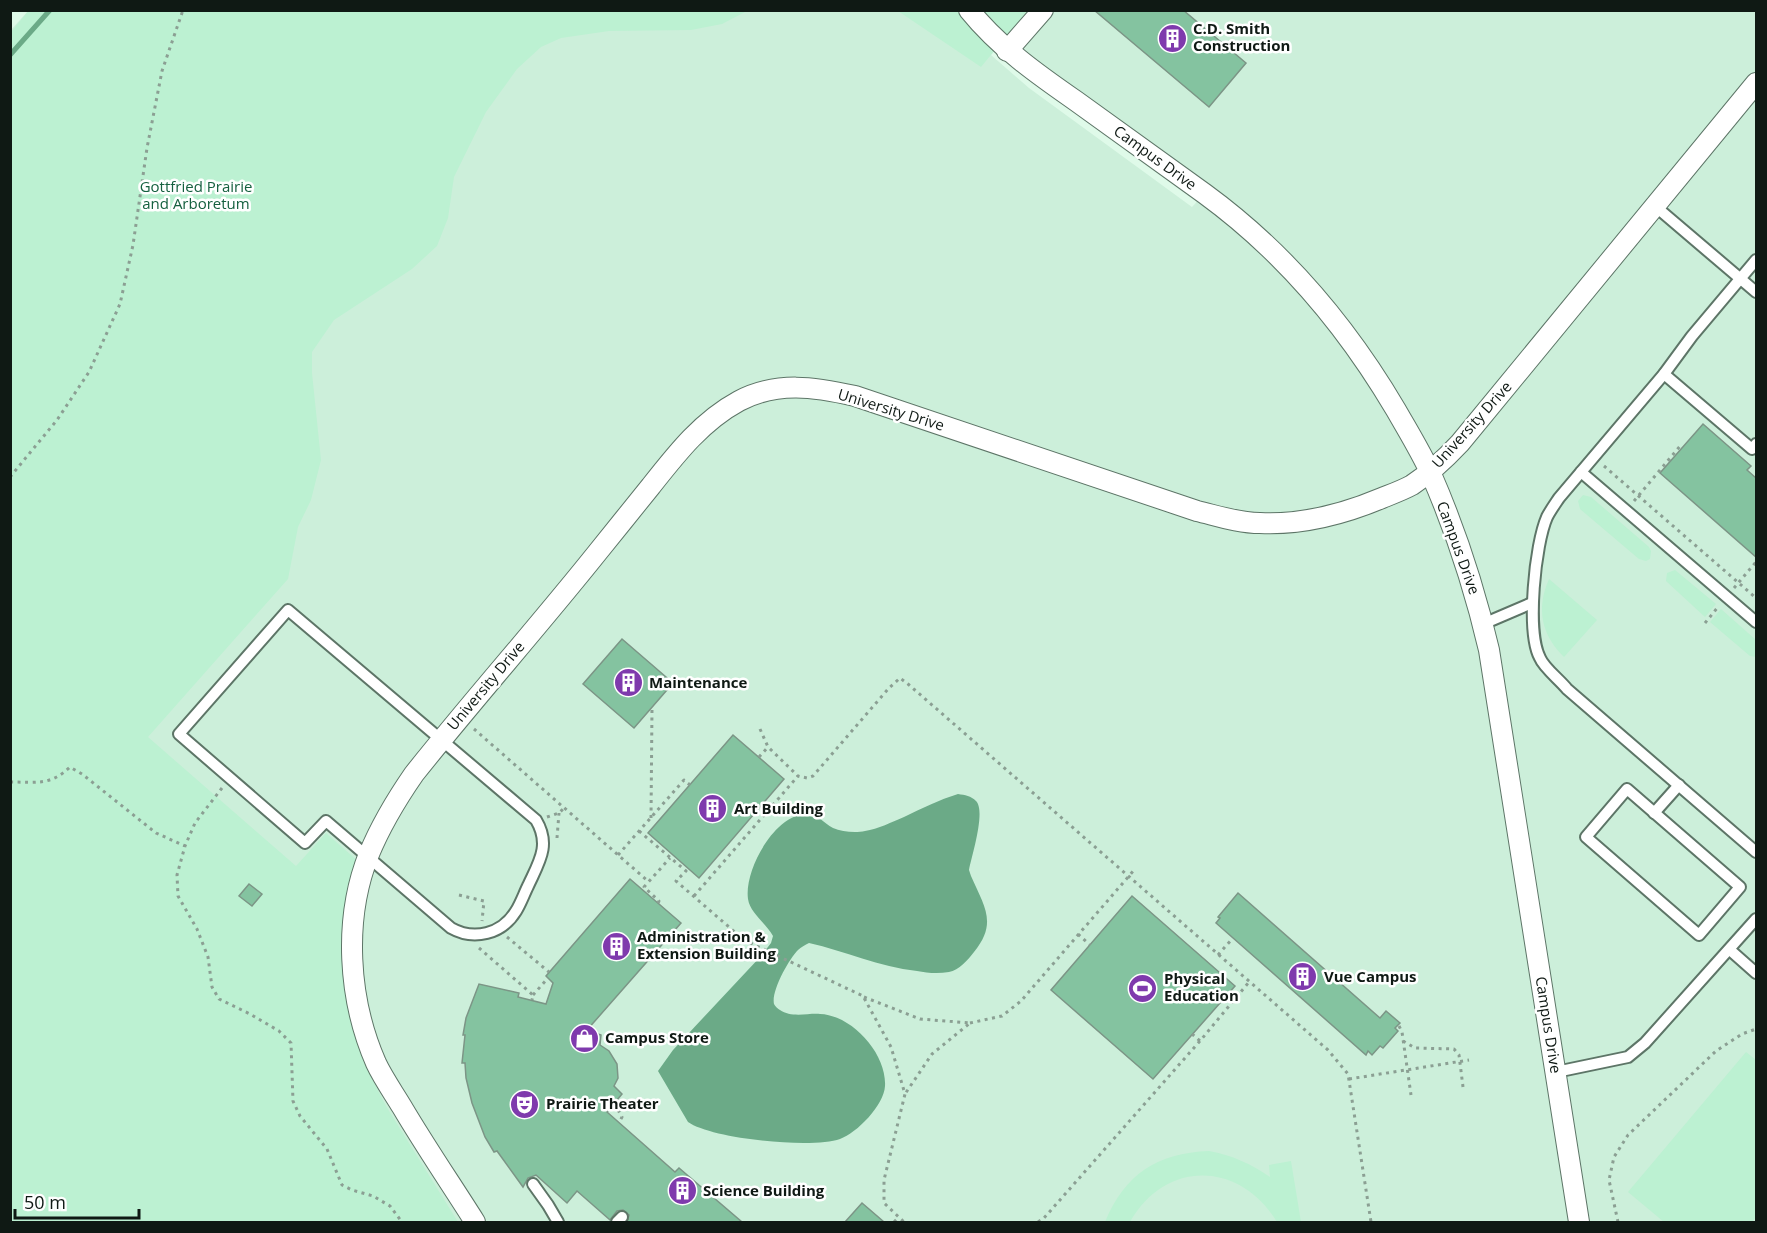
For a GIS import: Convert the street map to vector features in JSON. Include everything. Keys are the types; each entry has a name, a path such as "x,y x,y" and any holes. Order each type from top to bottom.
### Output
{"street":[{"name":"Campus Drive","path":"969,10 1007,51 1236,217 1276,255 1314,295 1359,353 1397,411 1430,472 1457,538 1483,624 1494,678 1579,1222"},
{"path":"1007,51 1043,10"},
{"name":"University Drive","path":"475,1222 383,1076 365,1034 355,988 352,948 355,908 368,856 390,811 414,774 676,455 710,421 742,400 771,390 804,387 855,396 1197,511 1225,518 1260,523 1304,521 1371,503 1409,486 1430,472 1460,442 1756,83"}],"lane":[{"path":"1655,206 1756,292"},
{"path":"1756,260 1692,336 1664,374 1559,498 1547,518 1540,543 1532,603 1534,637 1540,658 1568,688 1756,852"},
{"path":"1664,374 1752,449 1756,444"},
{"path":"1581,472 1756,622"},
{"path":"1483,624 1532,603"},
{"path":"288,610 441,740 536,820 543,834 542,852 516,911 500,928 484,934 464,934 451,928 326,821 305,843 179,734 288,610"},
{"path":"1654,813 1679,785"},
{"path":"1627,789 1654,813 1740,887 1699,935 1586,837 1627,789"},
{"path":"1556,1072 1628,1057 1645,1043 1756,920"},
{"path":"1730,950 1756,973"},
{"path":"533,1184 558,1222"}],"path":[{"path":"10,477 57,420 89,372 120,304 133,245 147,148 162,71 183,10"},
{"path":"1626,510 1681,445"},
{"path":"1594,457 1756,598"},
{"path":"760,729 768,747 798,776 807,778 813,776 900,678 1328,1050 1348,1074 1371,1222"},
{"path":"651,818 652,708"},
{"path":"460,718 649,882"},
{"path":"759,757 768,747"},
{"path":"10,782 55,780 70,767 156,833 185,846"},
{"path":"694,896 798,776"},
{"path":"229,777 195,823 185,846 177,875 178,896 197,929 208,957 212,987 219,999 279,1031 291,1043 293,1101 300,1116 327,1149 342,1185 373,1196 390,1206 402,1222"},
{"path":"618,855 684,780 690,785"},
{"path":"557,843 559,813 564,808"},
{"path":"639,831 686,871 676,881 744,940 791,964 920,1019 970,1023 1002,1016 1021,1001 1135,869"},
{"path":"658,903 659,901 644,887 670,858"},
{"path":"459,895 484,902 482,918 486,946 476,947 533,995"},
{"path":"513,933 505,938 549,972"},
{"path":"1078,934 1090,945"},
{"path":"1218,955 1232,939"},
{"path":"532,1000 533,995 548,978"},
{"path":"1038,1222 1044,1218 1200,1041 1249,982"},
{"path":"863,996 891,1047 905,1094"},
{"path":"904,1222 884,1203 884,1180 905,1094 932,1054 970,1023"},
{"path":"1400,1026 1411,1095"},
{"path":"1617,1222 1609,1180 1614,1157 1628,1135 1716,1051 1742,1034 1756,1029"},
{"path":"1192,1034 1200,1041"},
{"path":"1403,1041 1415,1048 1452,1048 1457,1052 1460,1061 1463,1087"},
{"path":"1348,1079 1469,1060"},
{"path":"618,1110 622,1117 619,1123"},
{"path":"894,1222 898,1218"}],"shaded area":[{"path":"28,11 1027,11 991,55 1029,88 1192,207 1204,194 1007,51 1043,11 1756,11 1756,1222 11,1222 10,31"},
{"path":"958,794 976,801 980,814 969,870 984,906 987,923 981,942 969,958 953,971 929,973 889,966 809,943 799,949 790,960 775,991 774,1004 779,1010 794,1015 832,1016 844,1021 865,1038 874,1049 884,1074 885,1086 875,1110 847,1136 826,1142 762,1141 718,1133 688,1122 658,1071 673,1050 771,943 773,936 749,904 748,887 756,860 772,834 793,817 805,814 817,817 833,828 849,832 870,830"}],"green space":[{"name":"Gottfried Prairie and Arboretum","path":"29,10 747,11 722,24 691,30 609,31 561,38 541,47 517,69 486,112 454,177 448,218 437,246 412,269 334,320 312,352 321,460 311,500 298,527 288,579 148,737 296,866 326,833 359,862 357,1037 364,1063 386,1106 458,1222 11,1222 11,32"},
{"path":"898,11 1027,11 981,67"},
{"path":"1583,495 1591,497 1649,547 1650,559 1646,561 1639,559 1580,509 1578,501"},
{"path":"1675,570 1716,604 1705,617 1666,581 1667,573"},
{"path":"1549,579 1597,620 1564,657 1550,640 1543,621 1543,600"},
{"path":"1721,609 1756,640 1756,657 1750,656 1710,622"},
{"path":"1746,1052 1756,1060 1756,1217 1752,1222 1664,1222 1628,1192"},
{"path":"1209,1151 1241,1161 1270,1177 1269,1165 1291,1161 1301,1222 1277,1222 1262,1202 1243,1187 1224,1179 1203,1176 1183,1178 1163,1187 1145,1201 1130,1222 1105,1222 1122,1191 1145,1169 1174,1156"}],"building":[{"name":"C.D. Smith Construction","path":"1094,10 1183,10 1246,63 1209,107"},
{"path":"1703,424 1751,466 1747,470 1756,478 1756,557 1660,473"},
{"name":"Maintenance","path":"622,639 673,683 634,728 583,684"},
{"name":"Art Building","path":"733,735 784,779 699,878 648,833"},
{"path":"630,879 681,923 587,1030 601,1035 600,1045 609,1051 617,1064 618,1078 614,1086 622,1094 607,1112 675,1172 679,1168 742,1222 627,1222 629,1215 623,1210 617,1211 610,1220 577,1191 567,1203 536,1175 528,1178 523,1187 497,1151 494,1152 485,1137 472,1103 465,1063 462,1063 465,1035 463,1035 466,1018 479,984 519,993 518,997 546,1004 553,983 546,976"},
{"path":"249,884 262,894 252,906 239,896"},
{"name":"Vue Campus","path":"1238,893 1380,1018 1386,1011 1400,1023 1395,1028 1398,1031 1383,1048 1380,1046 1372,1055 1368,1051 1366,1055 1216,923 1220,918 1218,917"},
{"name":"Physical Education","path":"1132,896 1235,986 1153,1079 1051,990"},
{"path":"862,1203 884,1222 845,1222"}],"waterway":[{"path":"10,55 50,10"}],"place":[{"name":"C.D. Smith Construction","path":"1172,38"},
{"name":"Maintenance","path":"628,683"},
{"name":"Art Building","path":"713,809"},
{"name":"Administration & Extension Building","path":"616,946"},
{"name":"Vue Campus","path":"1303,977"},
{"name":"Physical Education","path":"1143,988"},
{"name":"Campus Store","path":"584,1038"},
{"name":"Prairie Theater","path":"525,1104"},
{"name":"Science Building","path":"682,1191"}]}
